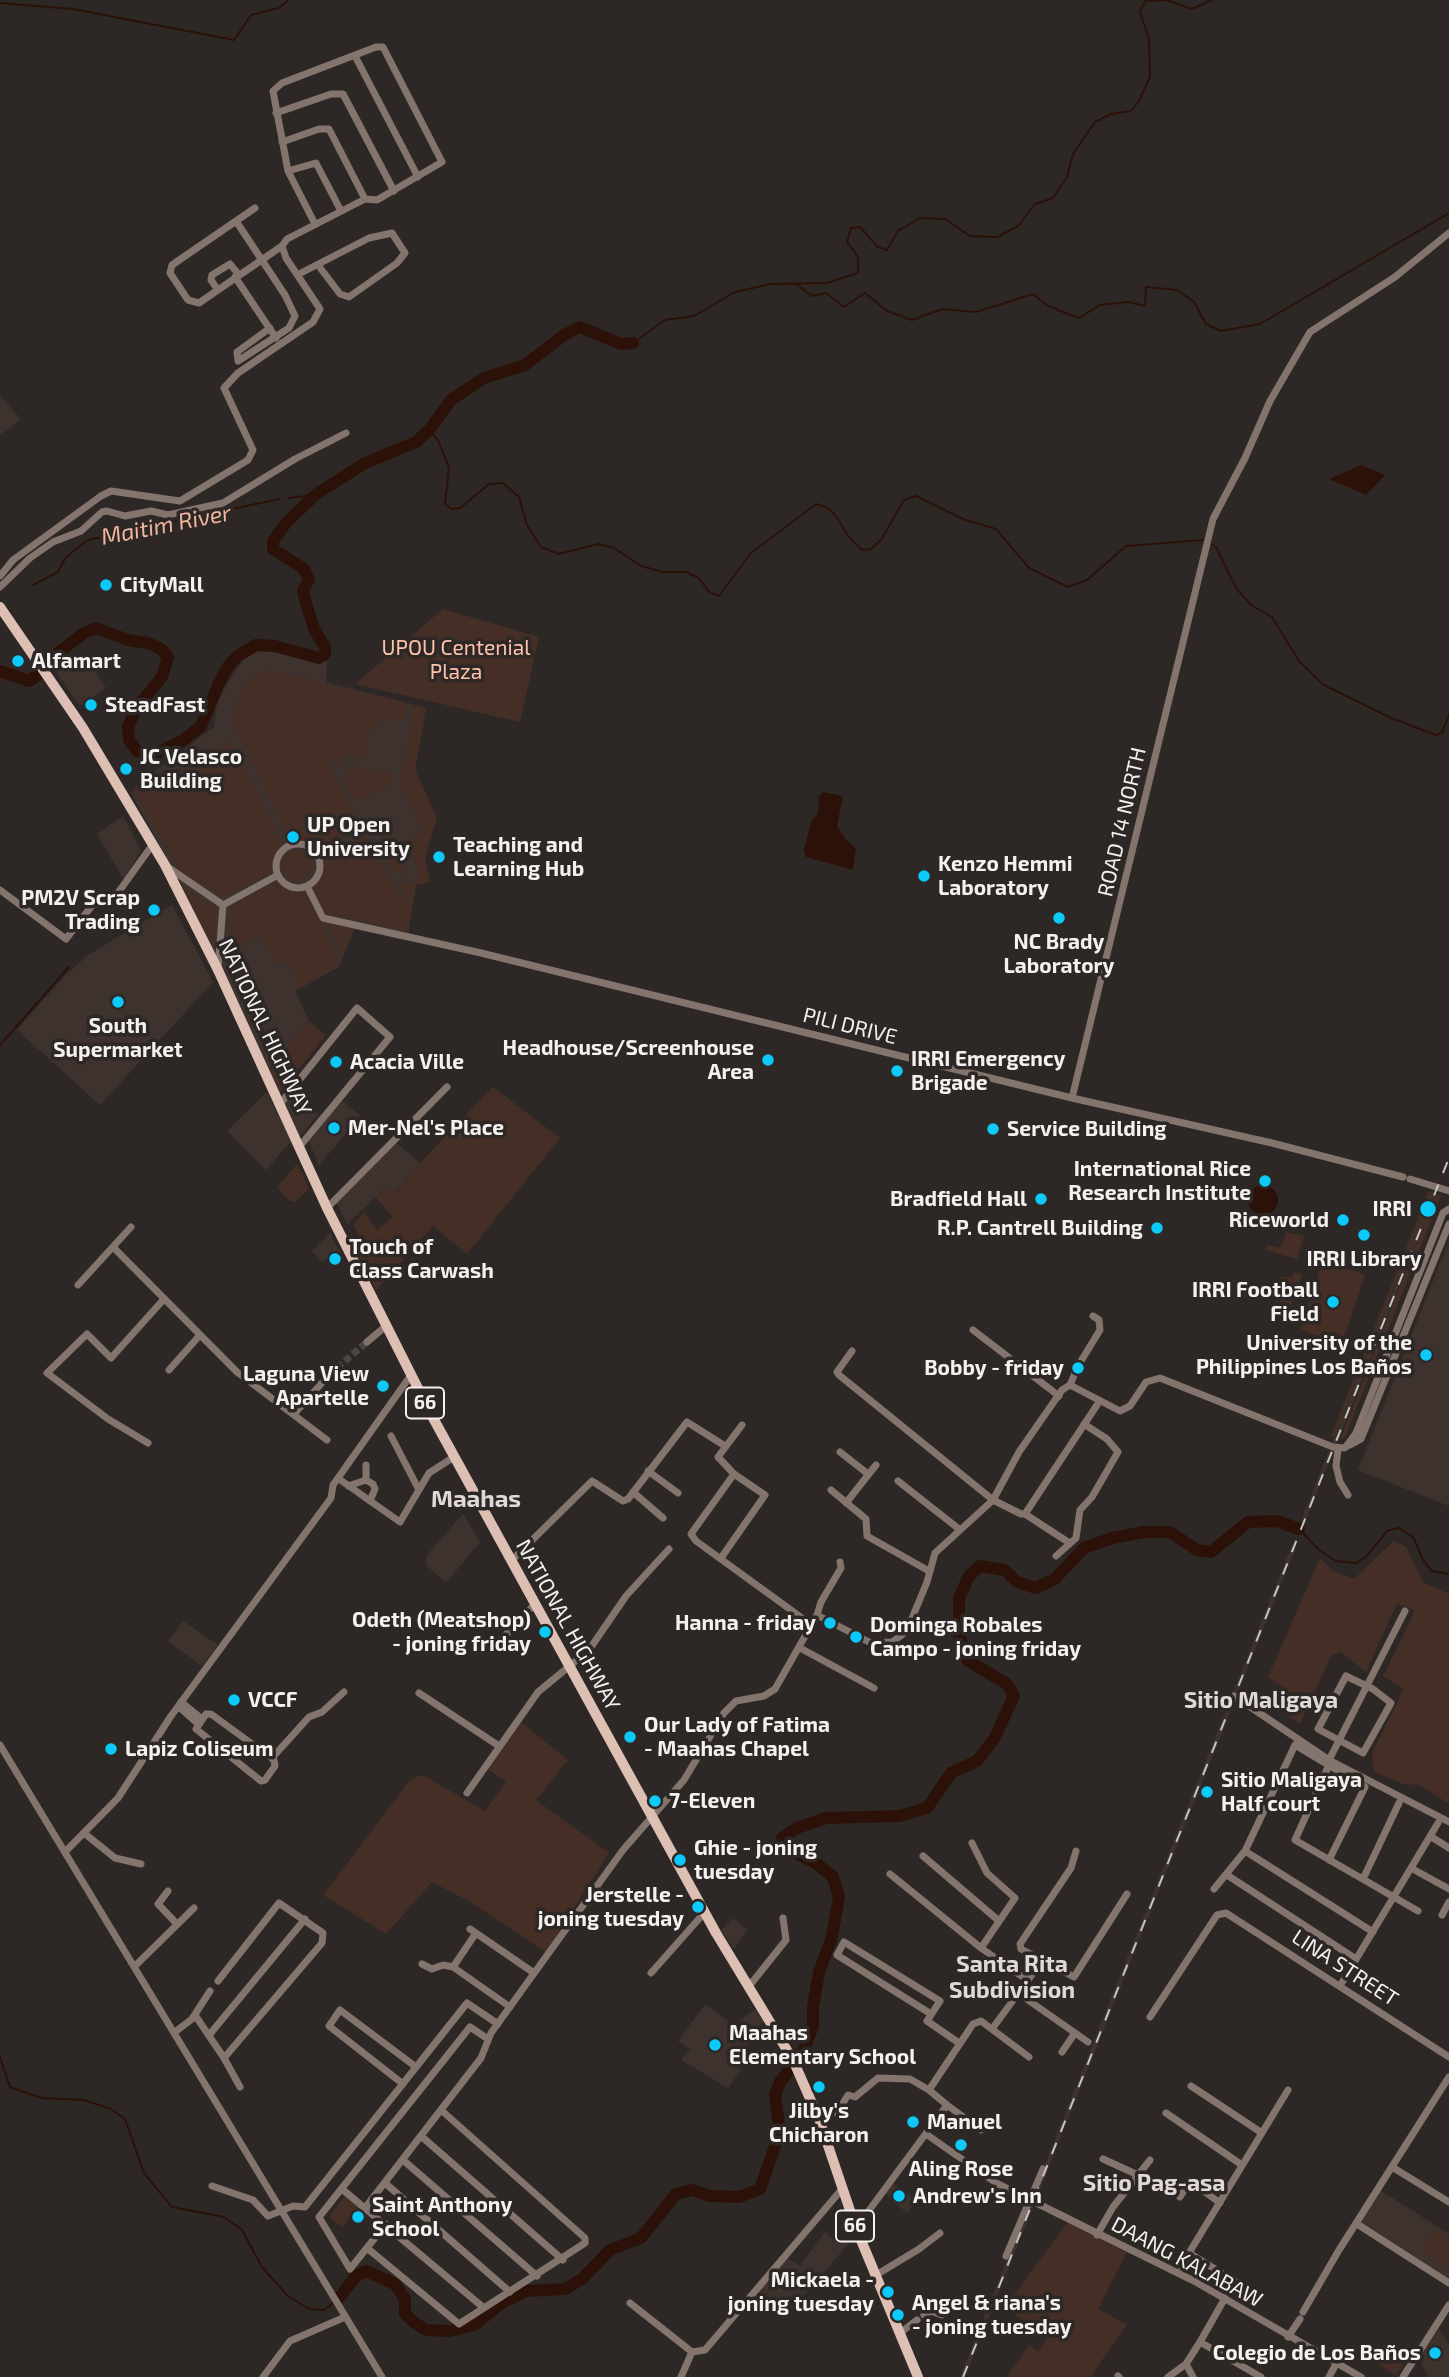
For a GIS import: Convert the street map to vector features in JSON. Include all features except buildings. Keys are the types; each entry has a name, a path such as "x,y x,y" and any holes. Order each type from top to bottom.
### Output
{"main road":[{"name":"NATIONAL HIGHWAY","path":"1,612 83,728 165,865 218,970 327,1208 454,1457 705,1912 793,2060 819,2119 856,2228 918,2377"}],"street":[{"path":"255,208 179,260 170,270 188,300 194,303 218,290 282,246 287,239 365,200 377,200 442,162 383,47 276,86 273,91 288,171 315,224"},
{"path":"355,56 418,177"},
{"path":"276,113 331,94 343,94 394,191"},
{"path":"282,142 318,129 329,129 365,200"},
{"path":"288,171 316,163 341,211"},
{"path":"236,221 294,310 294,323 276,338 238,361 236,352 270,328"},
{"path":"297,275 369,238 392,233 405,253 397,263 349,297 340,294 318,265"},
{"name":"ROAD 14 NORTH","path":"1072,1098 1207,537 1270,401 1310,332 1395,277 1449,233"},
{"path":"0,576 13,560 111,491 180,501 248,460 253,450 224,388 237,373 289,340 318,316 320,309 297,275 282,246"},
{"path":"218,290 211,280 212,275 230,264 276,338"},
{"path":"0,587 30,558 53,542 81,531 102,512 107,510 125,516 151,511 168,515 223,503 295,459 346,433"},
{"path":"0,890 66,939 94,903 115,897 153,844"},
{"path":"292,845 305,845 315,853 320,865 317,877 307,886 291,887 278,875 276,862 283,850 292,845"},
{"path":"165,865 223,905"},
{"path":"223,905 278,875"},
{"name":"PILI DRIVE","path":"307,886 323,918 1282,1146 1407,1178 1449,1193"},
{"path":"218,970 223,905"},
{"path":"280,1104 357,1007 390,1037 300,1146"},
{"path":"327,1208 447,1087"},
{"path":"1350,1445 1443,1213 1449,1208 1449,1193"},
{"path":"1070,1385 1120,1411 1130,1406 1146,1382 1160,1378 1338,1449 1350,1445 1361,1439 1449,1224"},
{"path":"78,1285 131,1227"},
{"path":"113,1247 237,1372 295,1413 327,1440"},
{"path":"148,1443 108,1419 47,1373 87,1334 111,1358 164,1299"},
{"path":"817,1615 871,1643 892,1642 908,1628 935,1553 959,1528 993,1500 1019,1452 1070,1385 1100,1330 1099,1320 1093,1316"},
{"path":"367,1342 386,1326"},
{"path":"973,1330 1059,1396"},
{"path":"169,1370 200,1335"},
{"path":"852,1352 837,1372 839,1375 993,1500 1025,1514 1068,1542"},
{"path":"295,1413 329,1375"},
{"path":"66,1851 118,1798 180,1704 331,1498 333,1485 411,1375"},
{"path":"1025,1514 1097,1405"},
{"path":"511,1561 592,1481 623,1501 633,1492 687,1422 724,1446"},
{"path":"1056,1556 1068,1542 1076,1538 1080,1510 1092,1497 1118,1452 1107,1440 1084,1424"},
{"path":"721,1558 765,1495 734,1474 718,1457 742,1425"},
{"path":"391,1436 419,1490"},
{"path":"1338,1449 1336,1466 1340,1482 1348,1495"},
{"path":"840,1452 869,1474"},
{"path":"339,1479 400,1522 432,1469 454,1457"},
{"path":"366,1465 366,1480 375,1489 370,1501"},
{"path":"846,1503 876,1465"},
{"path":"648,1471 678,1493"},
{"path":"734,1474 691,1534 696,1541 813,1626"},
{"path":"348,1486 366,1480"},
{"path":"898,1481 959,1528"},
{"path":"831,1490 866,1519 867,1536 929,1571"},
{"path":"633,1492 663,1518"},
{"path":"467,1793 538,1692 589,1650 626,1596 669,1549"},
{"path":"365,2207 481,2058 488,2039 498,2024 623,1850 684,1780 724,1713 736,1701 764,1696 775,1689 813,1626 821,1602 841,1568 840,1562"},
{"path":"497,1644 535,1604"},
{"path":"1405,1611 1340,1740 1295,1840 1418,1911"},
{"path":"800,1648 874,1688"},
{"path":"1346,1676 1367,1686 1391,1703 1363,1753 1340,1740 1318,1729 1346,1676"},
{"path":"272,1758 309,1717 322,1712 344,1692"},
{"path":"419,1693 499,1746"},
{"path":"1234,1696 1365,1787 1329,1860"},
{"path":"180,1704 200,1721"},
{"path":"211,1714 272,1758 275,1766 261,1781 198,1731 200,1721 211,1714"},
{"path":"0,1745 382,2377"},
{"path":"1214,1889 1245,1851 1295,1745 1449,1822"},
{"path":"1363,1879 1399,1803"},
{"path":"1342,1982 1438,1823"},
{"path":"85,1833 114,1858 141,1864"},
{"path":"1430,1836 1449,1848"},
{"path":"972,1843 987,1873 1015,1898 981,1948"},
{"path":"1076,1850 1071,1868 1020,1946 1074,1977 1127,1894"},
{"path":"1245,1851 1373,1932"},
{"path":"923,1856 999,1921"},
{"path":"1411,1868 1449,1889"},
{"path":"890,1874 981,1948 1027,1980"},
{"path":"1227,1875 1356,1959"},
{"path":"168,1891 158,1904 177,1924"},
{"path":"1442,1914 1449,1902"},
{"path":"218,1981 279,1903 323,1933 322,1943 224,2058"},
{"path":"135,1966 194,1908"},
{"path":"651,1973 705,1912"},
{"name":"LINA STREET","path":"1150,2017 1220,1913 1226,1913 1342,1982 1449,2057"},
{"path":"750,1985 786,1940 783,1918"},
{"path":"209,2034 305,1919"},
{"path":"453,1967 473,1931 534,1973"},
{"path":"932,2014 836,1955 844,1942 940,2001 932,2014 927,2021 959,2043"},
{"path":"992,2029 1042,1961"},
{"path":"422,1964 432,1969 443,1965 453,1967 510,2007"},
{"path":"175,2032 195,2015 210,1991"},
{"path":"1018,1993 1088,2042"},
{"path":"212,2186 253,2200 268,2217 281,2210 307,2205 467,2003 498,2024"},
{"path":"403,2084 330,2026 340,2010 416,2067"},
{"path":"195,2015 240,2087"},
{"path":"929,2090 977,2020 1029,2057"},
{"path":"386,2224 351,2269 319,2217 470,2027 488,2039"},
{"path":"1062,2052 1075,2034"},
{"path":"1288,2337 1449,2077"},
{"path":"819,2119 838,2110 848,2095 855,2097 877,2078 910,2080 929,2090 981,2130"},
{"path":"1191,2086 1262,2133"},
{"path":"1180,2274 1189,2253 1288,2090"},
{"path":"856,2228 947,2105"},
{"path":"367,2248 459,2325 563,2260 585,2243 585,2238 441,2110"},
{"path":"1166,2113 1242,2165"},
{"name":"DAANG KALABAW","path":"926,2134 996,2183 1180,2274 1361,2377"},
{"path":"421,2136 563,2260"},
{"path":"1103,2159 1138,2175"},
{"path":"403,2160 537,2276"},
{"path":"1097,2235 1113,2207 1150,2160"},
{"path":"1392,2167 1448,2198"},
{"path":"1006,2256 1044,2169"},
{"path":"1180,2197 1191,2181 1220,2203"},
{"path":"385,2183 510,2292"},
{"path":"342,2189 484,2308"},
{"path":"630,2303 692,2352 705,2350 842,2189"},
{"path":"1357,2224 1449,2283"},
{"path":"876,2275 940,2233"},
{"path":"1189,2253 1237,2282"},
{"path":"1168,2377 1186,2364 1225,2298"},
{"path":"1404,2377 1449,2305"},
{"path":"900,2333 931,2311 942,2315"},
{"path":"263,2377 290,2341 345,2316"},
{"path":"1200,2342 1261,2377"},
{"path":"681,2377 692,2352"},
{"path":"1186,2364 1193,2377"},
{"path":"1329,2377 1336,2364"}],"shaded area":[{"path":"0,396 21,419 0,435"},
{"path":"1361,465 1385,475 1366,495 1329,479"},
{"name":"UP Open University","path":"259,650 327,661 326,682 426,708 415,770 437,818 425,857 430,882 416,885 407,941 354,929 339,967 295,991 309,1021 269,1070 182,885 131,793 139,783 214,727 217,703 233,674 245,658"},
{"path":"83,653 106,688 80,706 56,672"},
{"path":"823,792 843,796 837,826 846,840 856,848 853,870 806,857 804,850 812,819 818,814 819,796"},
{"path":"123,816 141,850 124,880 97,834"},
{"name":"South Supermarket","path":"172,905 213,982 100,1105 17,1030 63,978 88,955"},
{"path":"292,1088 318,1114 300,1136 282,1101"},
{"path":"267,1092 291,1141 266,1170 227,1131"},
{"name":"Mer-Nel's Place","path":"340,1099 361,1116 319,1165 308,1139"},
{"path":"393,1140 420,1163 395,1193 387,1187 347,1224 335,1199"},
{"path":"1263,1185 1273,1190 1278,1200 1273,1210 1263,1215 1253,1210 1248,1200 1253,1190"},
{"path":"1432,1192 1436,1194 1306,1520 1302,1518"},
{"path":"330,1233 340,1252 322,1262 312,1251"},
{"name":"University of the Philippines Los Baños","path":"1449,1241 1449,1506 1358,1470"},
{"path":"463,1514 480,1542 446,1583 426,1565 427,1555"},
{"path":"1292,1545 1296,1547 965,2377 960,2377"},
{"path":"183,1621 218,1645 202,1666 168,1641"},
{"path":"733,1918 747,1930 734,1949 721,1930"},
{"name":"Maahas Elementary School","path":"705,2004 734,2025 755,2009 764,2022 747,2033 751,2038 733,2064 741,2070 728,2088 681,2060 690,2049 678,2041"},
{"name":"Andrew's Inn","path":"891,2182 917,2201 907,2213 883,2192"},
{"path":"1380,2190 1449,2234 1449,2278 1359,2222"},
{"path":"825,2232 836,2242 849,2234 851,2241 784,2318 754,2294 785,2257 800,2266"},
{"name":"Colegio de Los Baños","path":"1439,2329 1449,2344 1449,2377 1429,2377 1418,2358"}],"green space":[{"name":"UPOU Centenial Plaza","path":"443,609 539,637 520,722 355,684"},
{"path":"270,670 407,703 403,721 379,717 376,731 370,730 363,759 345,755 339,769 333,759 328,762 360,826 316,849 304,841 290,842 233,723 233,714 243,689 253,677"},
{"path":"414,705 426,708 415,770 437,818 425,857 430,882 416,885 408,932 325,913 312,887 322,874 321,858 365,835 399,896 405,893 398,881 416,884 419,871 405,842 424,831 399,784"},
{"path":"232,740 282,845 274,857 273,872 224,897 177,867 134,789 139,783 145,792"},
{"path":"349,765 393,773 391,783 356,802 346,782"},
{"path":"388,830 402,854 398,857 404,869 408,867 410,874 393,871 381,849"},
{"path":"297,851 308,855 312,866 308,877 297,881 286,877 282,866 286,855"},
{"path":"277,881 290,890 305,890 340,963 300,988 287,961 276,966 262,935 233,948 228,936 229,907"},
{"path":"182,885 216,909 213,946"},
{"path":"331,922 354,929 343,956 328,925"},
{"path":"309,1021 326,1035 278,1095 269,1070"},
{"path":"493,1087 560,1138 467,1254 433,1226 376,1290 355,1249 363,1242 353,1225 364,1212 377,1230 393,1217 376,1198 388,1187 396,1193 420,1163"},
{"path":"297,1164 309,1189 295,1202 288,1200 277,1187"},
{"path":"1429,1191 1432,1192 1334,1437 1331,1436"},
{"path":"1436,1194 1441,1196 1345,1437 1340,1440"},
{"path":"1286,1232 1304,1236 1297,1259 1266,1250 1267,1245 1281,1248"},
{"name":"IRRI Football Field","path":"1323,1260 1365,1275 1342,1344 1300,1330"},
{"path":"1295,1272 1302,1275 1289,1310 1279,1306 1273,1297 1280,1276 1292,1278"},
{"path":"1231,1279 1260,1286 1257,1300 1228,1294"},
{"path":"1394,1541 1406,1547 1423,1582 1449,1594 1449,1804 1420,1785 1403,1784 1374,1772 1372,1753 1404,1689 1383,1676 1415,1611 1397,1603 1366,1672 1341,1652 1331,1656 1300,1724 1280,1711 1283,1687 1268,1677 1320,1558 1333,1571 1354,1579"},
{"path":"517,1719 568,1760 536,1800 609,1853 546,1952 467,1900 432,1882 386,1934 323,1895 411,1779 423,1775 485,1811 506,1782 484,1766"},
{"path":"346,2195 359,2206 342,2227 329,2217"},
{"path":"1068,2222 1127,2252 1098,2309 1127,2325 1090,2377 1007,2377 1029,2345 1038,2352 1047,2339 1005,2307"},
{"path":"1435,2230 1449,2240 1449,2269 1422,2250"},
{"path":"1391,2340 1411,2355 1396,2376 1376,2362"}],"waterway":[{"path":"0,3 73,9 234,40 251,15 279,8 288,0"},
{"name":"Maitim River","path":"633,343 665,320 694,316 735,292 770,284 827,283 858,273 858,257 847,242 851,228 860,227 878,247 887,250 898,231 920,218 945,219 970,236 997,237 1018,226 1035,204 1053,198 1067,177 1073,154 1095,122 1111,114 1131,111 1139,101 1150,77 1149,39 1140,12 1145,1 1166,0 1192,9 1212,0"},
{"path":"796,284 812,296 826,293 844,307 865,293 887,311 912,320 942,309 976,312 1033,294 1048,306 1079,318 1100,305 1128,302 1145,306 1146,287 1177,290 1194,302 1206,324 1221,331 1260,324 1449,213"},
{"name":"Maitim River","path":"0,671 29,681 57,661 59,652 84,633 96,628 128,640 148,643 161,649 168,657 162,677 137,707 128,727 129,740 137,751 155,754 182,741 201,726 219,683 229,665 239,655 256,645 275,646 319,658 325,654 325,647 314,629 303,591 309,579 304,569 273,549 273,541 286,523 315,495 365,463 416,442 429,430 451,400 484,378 525,365 564,335 580,327 621,344 633,343"},
{"path":"429,430 438,440 449,468 445,504 451,509 460,508 489,484 503,483 519,497 527,525 541,547 559,554 598,544 614,548 641,566 663,572 686,572 699,578 709,592 719,596 751,553 816,504 828,508 862,550 871,549 881,540 904,500 916,496 963,519 996,529 1029,568 1068,587 1087,580 1126,546 1204,540"},
{"name":"Maitim River","path":"288,498 315,495"},
{"name":"Maitim River","path":"33,585 58,572 66,557 88,540 279,499"},
{"path":"1209,543 1216,547 1236,588 1251,605 1272,617 1299,661 1322,684 1389,717 1435,735 1442,733 1449,715"},
{"path":"0,1045 69,967"},
{"path":"339,2298 356,2276 366,2271 395,2284 405,2299 405,2314 426,2330 450,2331 474,2325 503,2302 526,2291 565,2289 582,2279 610,2250 641,2238 676,2194 692,2190 710,2196 739,2197 760,2189 780,2132 775,2095 780,2082 803,2052 813,2026 819,1972 832,1937 839,1897 833,1877 817,1864 790,1850 782,1838 797,1828 826,1818 899,1816 927,1808 951,1773 977,1761 994,1739 1014,1696 1007,1684 967,1660 959,1634 959,1598 969,1576 980,1566 1005,1570 1017,1582 1036,1588 1055,1579 1084,1548 1112,1538 1144,1532 1170,1532 1197,1550 1211,1552 1248,1522 1277,1521 1299,1529"},
{"path":"1299,1529 1319,1550 1336,1561 1356,1563 1366,1557 1387,1531 1399,1528 1413,1537 1424,1562 1432,1571 1449,1574"},
{"path":"0,2057 10,2087 42,2098 84,2100 111,2109 125,2119 144,2173 172,2207 224,2217 242,2230 262,2267 288,2296 309,2309 324,2310 333,2303"}],"tunnel":[{"path":"329,1375 367,1342"}],"railway":[{"path":"963,2377 1449,1158"}],"place":[{"name":"CityMall","path":"106,585"},
{"name":"Alfamart","path":"18,661"},
{"name":"SteadFast","path":"91,705"},
{"name":"JC Velasco Building","path":"126,769"},
{"name":"UP Open University","path":"293,837"},
{"name":"Teaching and Learning Hub","path":"439,857"},
{"name":"Kenzo Hemmi Laboratory","path":"924,876"},
{"name":"PM2V Scrap Trading","path":"154,910"},
{"name":"NC Brady Laboratory","path":"1059,918"},
{"name":"South Supermarket","path":"118,1002"},
{"name":"Headhouse/Screenhouse Area","path":"768,1060"},
{"name":"Acacia Ville","path":"336,1062"},
{"name":"IRRI Emergency Brigade","path":"897,1071"},
{"name":"Mer-Nel's Place","path":"334,1128"},
{"name":"Service Building","path":"993,1129"},
{"name":"International Rice Research Institute","path":"1265,1181"},
{"name":"Bradfield Hall","path":"1041,1199"},
{"name":"IRRI","path":"1428,1209"},
{"name":"Riceworld","path":"1343,1220"},
{"name":"R.P. Cantrell Building","path":"1157,1228"},
{"name":"IRRI Library","path":"1364,1235"},
{"name":"Touch of Class Carwash","path":"335,1259"},
{"name":"IRRI Football Field","path":"1333,1302"},
{"name":"University of the Philippines Los Baños","path":"1426,1355"},
{"name":"Bobby - friday","path":"1078,1368"},
{"name":"Laguna View Apartelle","path":"383,1386"},
{"name":"Hanna - friday","path":"830,1623"},
{"name":"Odeth (Meatshop) - joning friday","path":"545,1632"},
{"name":"Dominga Robales Campo - joning friday","path":"856,1637"},
{"name":"VCCF","path":"234,1700"},
{"name":"Our Lady of Fatima - Maahas Chapel","path":"630,1737"},
{"name":"Lapiz Coliseum","path":"111,1749"},
{"name":"Sitio Maligaya Half court","path":"1207,1792"},
{"name":"7-Eleven","path":"655,1801"},
{"name":"Ghie - joning tuesday","path":"680,1860"},
{"name":"Jerstelle - joning tuesday","path":"698,1907"},
{"name":"Maahas Elementary School","path":"715,2045"},
{"name":"Jilby's Chicharon","path":"819,2087"},
{"name":"Manuel","path":"913,2122"},
{"name":"Aling Rose","path":"961,2145"},
{"name":"Andrew's Inn","path":"899,2196"},
{"name":"Saint Anthony School","path":"358,2217"},
{"name":"Mickaela - joning tuesday","path":"888,2292"},
{"name":"Angel & riana's - joning tuesday","path":"898,2315"},
{"name":"Colegio de Los Baños","path":"1435,2353"}],"district":[{"name":"Maahas","path":"476,1499"},
{"name":"Sitio Maligaya","path":"1261,1700"},
{"name":"Santa Rita Subdivision","path":"1012,1977"},
{"name":"Sitio Pag-asa","path":"1154,2183"}]}
